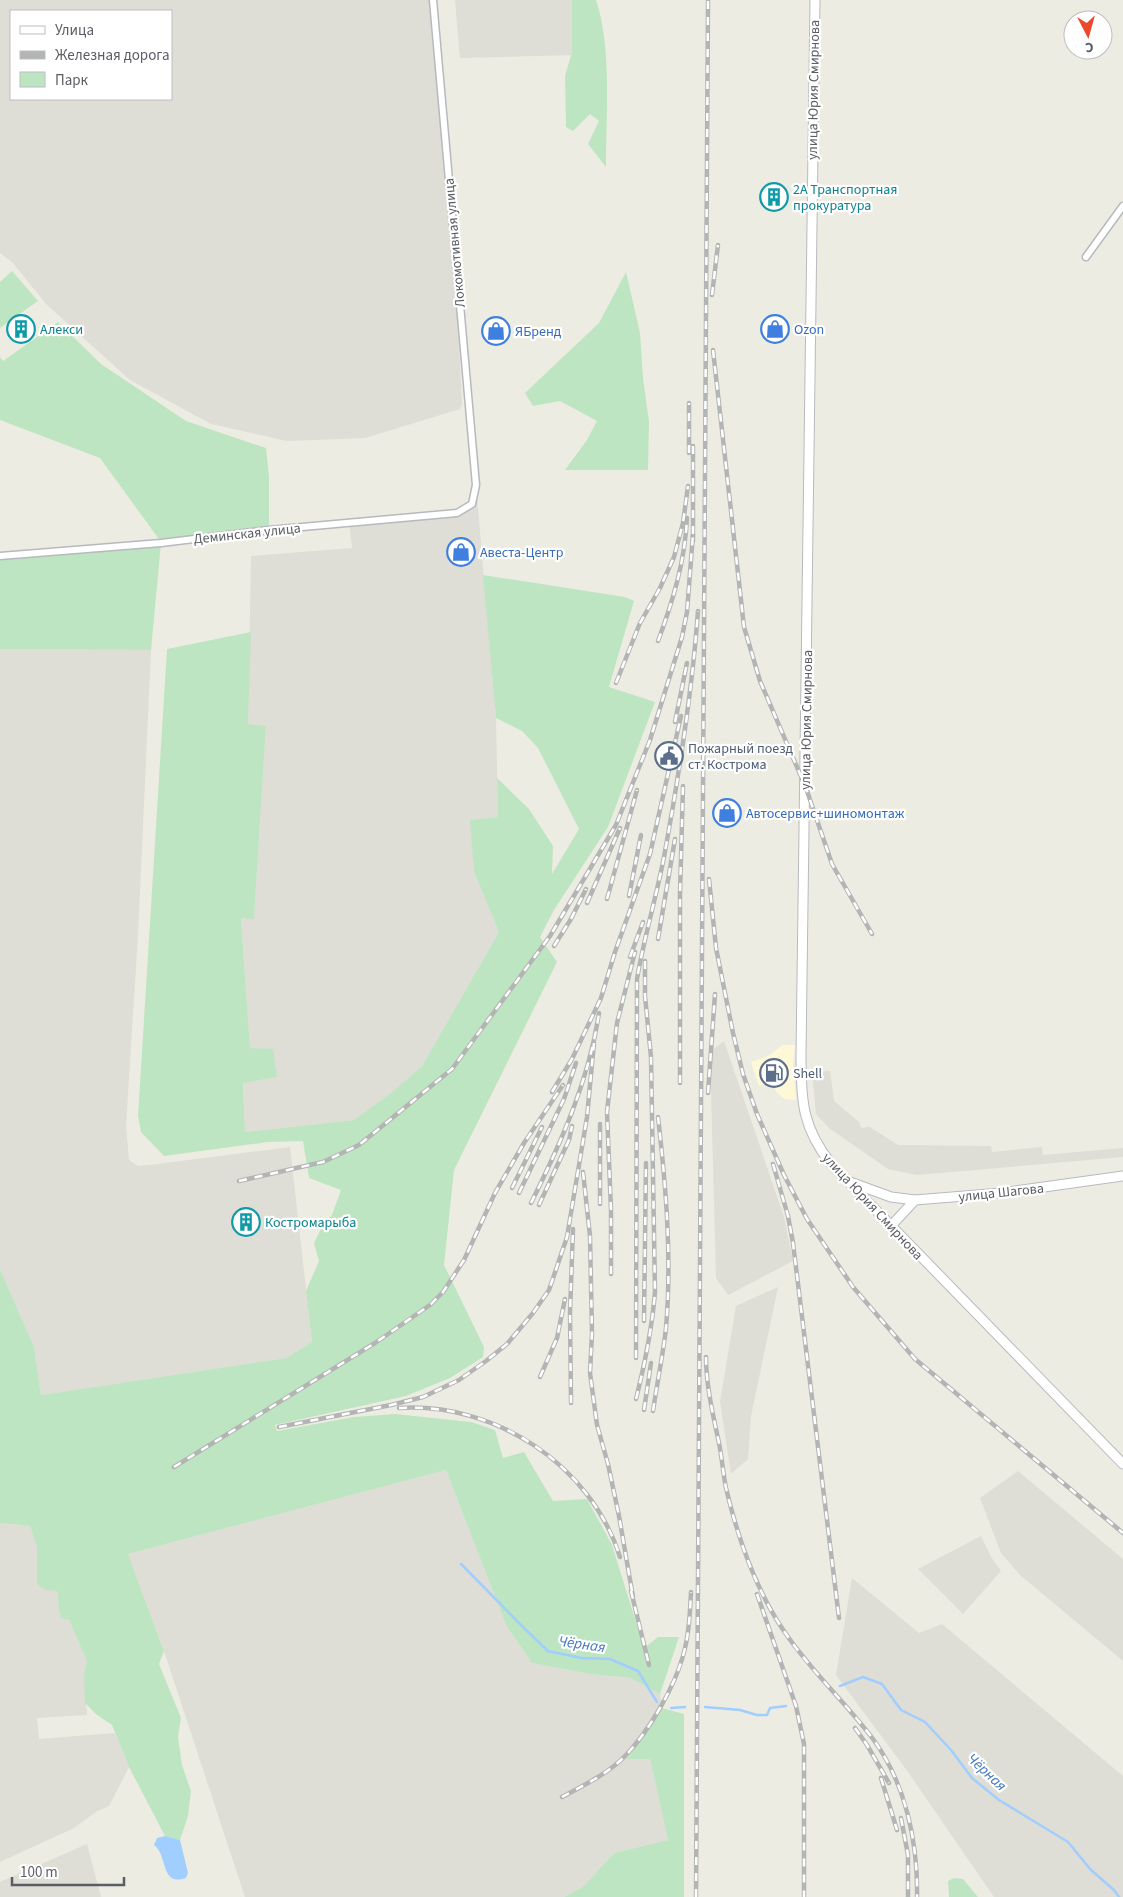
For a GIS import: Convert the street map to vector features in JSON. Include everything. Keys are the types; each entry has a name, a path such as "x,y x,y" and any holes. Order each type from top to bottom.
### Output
{"main road":[{"name":"улица Юрия Смирнова","path":"815,0 802,1086 807,1124 821,1152 845,1180 1123,1464"},
{"name":"улица Шагова","path":"845,1180 891,1197 915,1200 1001,1193 1123,1176"},
{"path":"891,1226 915,1200"}],"street":[{"name":"Локомотивная улица","path":"433,0 476,485"},
{"path":"1086,257 1123,206"},
{"name":"Деминская улица","path":"0,556 161,543 270,530 457,513 472,504 476,485"}],"shaded area":[{"path":"0,0 429,0 457,308 462,404 460,409 365,438 287,441 211,424 130,380 47,305 12,262 0,253"},
{"path":"455,0 576,0 576,55 460,58"},
{"path":"476,485 496,718 498,817 471,820 474,872 499,932 422,1066 392,1092 354,1120 245,1132 243,1082 277,1077 250,1049 241,918 254,918 266,726 248,725 251,556 352,548 349,522 457,513 472,504"},
{"path":"0,649 151,650 138,935 126,1126 129,1160 138,1166 290,1147 312,1342 286,1358 41,1395 34,1347 0,1269"},
{"path":"724,1041 784,1217 793,1261 728,1295 716,1278 710,1052"},
{"name":"Shell","path":"783,1045 795,1045 793,1064 796,1100 785,1099 777,1093 771,1082 759,1086 751,1062 768,1056"},
{"path":"830,1071 834,1101 859,1122 861,1128 870,1127 898,1145 991,1146 992,1152 1042,1147 1043,1155 1123,1148 1123,1157 917,1175 888,1169 829,1128 816,1114 812,1072"},
{"path":"778,1287 751,1416 748,1459 731,1474 720,1402 736,1306"},
{"path":"446,1470 506,1625 532,1663 590,1674 631,1678 660,1694 662,1708 627,1759 650,1759 668,1840 614,1853 584,1886 564,1897 245,1897 164,1651 128,1554"},
{"path":"1018,1471 1123,1559 1123,1661 1020,1575 1001,1553 980,1498"},
{"path":"0,1523 30,1526 37,1547 37,1584 57,1591 60,1618 69,1620 87,1661 84,1674 87,1715 37,1718 39,1739 115,1733 129,1767 109,1806 96,1812 74,1828 0,1862"},
{"path":"981,1536 991,1557 1001,1571 963,1614 918,1569"},
{"path":"852,1578 919,1633 942,1624 1123,1776 1123,1897 994,1897 908,1772 836,1675"},
{"path":"87,1844 101,1897 0,1897 0,1882"}],"green space":[{"path":"572,0 596,0 601,19 607,82 606,167 588,144 599,121 590,114 573,131 566,127 565,76 572,52"},
{"path":"12,271 38,301 0,328 0,282"},
{"path":"626,272 640,333 643,378 649,422 648,470 565,470 587,440 597,421 560,401 533,406 525,393 599,323"},
{"path":"58,322 101,364 186,421 266,448 269,476 269,530 161,543 151,650 0,649 0,556 161,542 100,458 0,420 0,357 3,361"},
{"path":"483,575 625,597 634,601 609,687 655,702 608,827 554,910 540,937 557,962 454,1170 444,1265 484,1347 483,1357 450,1378 406,1396 275,1425 277,1431 354,1417 395,1414 471,1422 495,1430 503,1458 524,1452 553,1501 587,1499 612,1545 644,1648 658,1637 679,1637 660,1694 631,1678 590,1674 532,1663 506,1625 446,1470 128,1554 164,1651 159,1664 181,1718 178,1737 182,1765 191,1791 188,1816 180,1840 165,1836 129,1767 112,1725 96,1714 85,1703 84,1674 87,1661 69,1620 60,1618 57,1591 46,1590 37,1584 37,1547 30,1526 0,1523 0,1269 34,1347 41,1395 286,1358 312,1342 306,1291 319,1261 314,1243 323,1225 332,1215 341,1190 309,1178 303,1141 268,1142 164,1156 141,1132 138,1116 167,649 251,632 248,724 266,726 254,919 241,918 250,1048 273,1049 277,1077 243,1083 245,1132 354,1120 392,1092 422,1066 499,932 474,872 470,820 498,817 497,778 529,809 553,846 552,874 579,829 538,748 522,731 496,718"},
{"path":"662,1708 684,1714 684,1897 564,1897 584,1886 614,1853 668,1840 650,1759 627,1759"},
{"path":"954,1878 963,1879 978,1897 949,1897 948,1881"}],"water":[{"path":"165,1836 180,1840 188,1873 186,1878 178,1880 168,1874 161,1856 154,1845 157,1838"}],"waterway":[{"name":"Чёрная","path":"461,1564 548,1651 581,1658 610,1659 638,1671 657,1702"},
{"name":"Чёрная","path":"840,1686 863,1677 882,1684 901,1710 925,1722 951,1750 972,1778 999,1800 1068,1842 1091,1870 1114,1890 1119,1897"},
{"name":"Чёрная","path":"705,1707 740,1710 757,1715 767,1715 770,1708 786,1706"},
{"name":"Чёрная","path":"671,1708 685,1707"}],"railway":[{"path":"696,1897 708,0"},
{"path":"712,295 718,245"},
{"path":"713,350 744,627 760,681 806,788 832,864 872,934"},
{"path":"689,403 689,453"},
{"path":"693,446 693,541"},
{"path":"616,683 640,623 660,588 674,557 683,523 688,486"},
{"path":"658,641 677,581 684,550 687,518"},
{"path":"239,1181 323,1162 359,1145 452,1069 550,936 616,825 650,740 682,637 687,612 693,534"},
{"path":"636,1358 637,979 664,857 675,796 689,704 698,611"},
{"path":"675,722 687,663"},
{"path":"552,1092 572,1059 601,998 615,952 650,854 681,716"},
{"path":"680,1083 680,893 683,786"},
{"path":"607,899 637,790"},
{"path":"587,903 620,828"},
{"path":"629,896 641,835"},
{"path":"658,939 675,839"},
{"path":"709,879 716,948 743,1074 757,1114 784,1175 807,1219 853,1287 915,1359 1123,1533"},
{"path":"554,946 571,919 586,889"},
{"path":"630,957 643,922"},
{"path":"611,1274 611,1210 607,1112 617,1023 635,952"},
{"path":"636,1399 648,1346 655,1292 651,1057 645,996 645,961"},
{"path":"708,1093 715,994"},
{"path":"531,1203 563,1134 581,1087 599,1013"},
{"path":"279,1427 423,1397 459,1380 486,1361 507,1344 533,1313 549,1290 567,1237 587,1117 594,1043"},
{"path":"519,1193 564,1099 576,1063"},
{"path":"174,1467 375,1343 430,1305 443,1292 464,1260 495,1193 524,1143 563,1085"},
{"path":"653,1411 666,1328 668,1302 666,1196 658,1117"},
{"path":"600,1124 600,1204"},
{"path":"539,1205 569,1140 572,1126"},
{"path":"512,1188 542,1127"},
{"path":"644,1321 646,1163"},
{"path":"773,1164 788,1216 793,1243 839,1618"},
{"path":"583,1172 590,1236 592,1333 590,1373 597,1425 608,1464 619,1516 633,1597"},
{"path":"571,1403 570,1312 573,1229"},
{"path":"540,1377 557,1338 565,1299"},
{"path":"706,1357 712,1411 726,1488 749,1564 766,1600 786,1634 873,1739 894,1775 902,1795 912,1835 917,1877 917,1897"},
{"path":"644,1410 651,1363"},
{"path":"399,1408 435,1409 470,1416 503,1428 535,1446 563,1468 587,1494 606,1524 620,1557"},
{"path":"631,1591 649,1665"},
{"path":"562,1797 612,1768 635,1745 652,1722 674,1682 683,1656 688,1632 691,1592"},
{"path":"757,1594 796,1706 804,1744 804,1897"},
{"path":"855,1728 889,1783"},
{"path":"881,1778 897,1830"},
{"path":"901,1818 908,1855 908,1897"}],"place":[{"name":"2А Транспортная прокуратура","path":"774,197"},
{"name":"Алекси","path":"21,329"},
{"name":"Ozon","path":"775,329"},
{"name":"ЯБренд","path":"496,331"},
{"name":"Авеста-Центр","path":"461,552"},
{"name":"Пожарный поезд ст. Кострома","path":"669,756"},
{"name":"Автосервис+шиномонтаж","path":"727,813"},
{"name":"Shell","path":"774,1073"},
{"name":"Костромарыба","path":"246,1222"}]}
